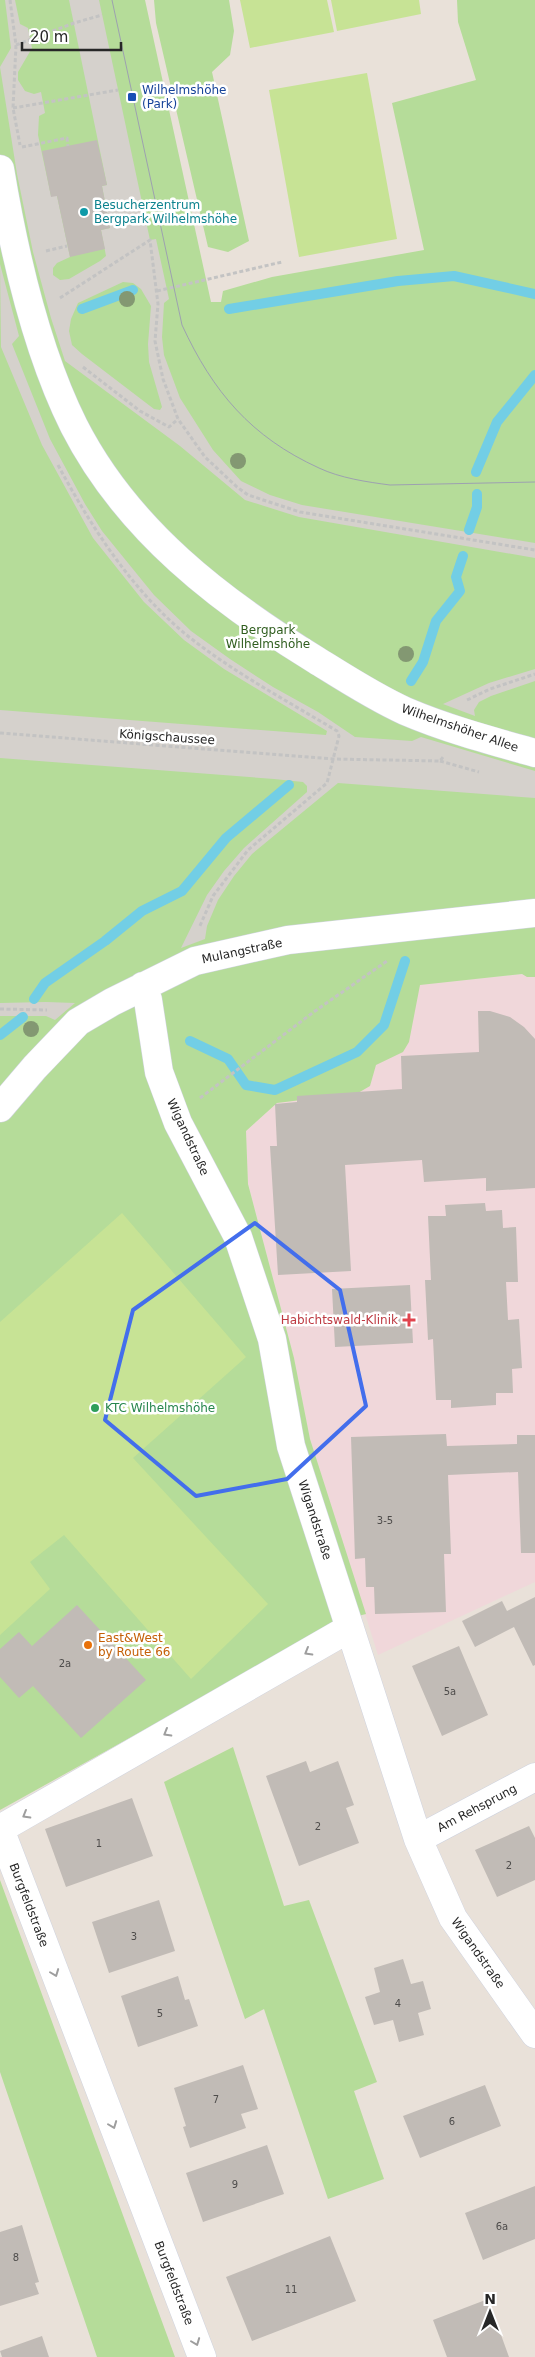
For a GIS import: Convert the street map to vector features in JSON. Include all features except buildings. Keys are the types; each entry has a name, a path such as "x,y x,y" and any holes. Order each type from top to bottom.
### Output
{"street":[{"name":"Wilhelmshöher Allee","path":"0,169 17,256 31,312 74,426 111,486 153,536 203,583 273,634 350,681 405,710 535,753"},
{"name":"Mulangstraße","path":"0,1108 35,1067 78,1022 143,986 195,961 288,940 535,913"},
{"name":"Wigandstraße","path":"143,986 148,1000 159,1072 178,1123 238,1237 272,1339 291,1446 418,1839 453,1918 535,2034"},
{"name":"Burgfeldstraße","path":"202,2357 0,1829 350,1628"},
{"name":"Am Rehsprung","path":"418,1839 535,1777"}],"path":[{"path":"10,0 16,45 14,108 118,90"},
{"path":"16,45 74,23 102,15"},
{"path":"20,147 67,138 68,146"},
{"path":"55,302 150,240 158,304 155,341 157,357 178,419 205,457 248,495 300,512 535,550"},
{"path":"42,252 67,246"},
{"path":"156,291 282,262"},
{"path":"81,366 140,411 163,424 169,427 178,419"},
{"path":"455,728 466,701 490,689 535,674"},
{"name":"Königschaussee","path":"0,733 333,759 440,762 455,728"},
{"path":"195,961 195,938 217,889 248,850 327,783 333,759"},
{"path":"221,1082 250,1062 315,1011 392,957"},
{"path":"0,1009 33,1008 65,1012 78,1022"}],"highlighted area":[{"path":"255,1223 340,1290 366,1406 287,1479 196,1496 105,1420 133,1310"}],"shaded area":[{"path":"5,0 15,0 20,24 28,28 32,48 18,72 18,80 25,91 34,94 41,92 45,113 39,116 38,135 51,196 57,196 70,257 57,263 53,268 53,275 60,280 69,279 106,256 101,230 110,228 102,186 107,185 69,0 99,0 150,240 156,239 169,299 164,303 162,337 164,355 180,398 213,450 241,481 270,495 302,505 535,543 535,558 299,517 245,500 180,446 65,361 33,252 17,174 0,67 11,48","holes":["123,282 133,283 141,289 151,306 148,344 149,362 162,407 160,410 154,409 82,354 72,345 69,331 71,319 78,303"]},
{"path":"0,264 19,336 12,344 50,439 85,504 102,531 154,595 191,631 230,659 273,687 318,712 355,737 412,741 421,737 535,771 535,798 338,783 252,854 218,900 207,926 205,939 181,948 207,895 224,871 244,848 307,792 307,786 303,782 274,779 0,758 0,710 326,735 327,731 224,669 184,640 144,602 93,538 42,445 1,347"},
{"path":"535,669 535,681 479,702 474,710 475,716 443,704 489,683"},
{"name":"Habichtswald-Klinik","path":"535,973 535,1582 378,1655 310,1439 294,1358 248,1183 246,1131 407,986"},
{"path":"0,1003 75,1003 55,1020 46,1016 0,1016"}],"green space":[{"name":"Bergpark Wilhelmshöhe","path":"0,0 145,0 211,302 221,302 223,291 272,277 424,250 392,103 476,80 458,22 457,0 535,0 535,977 527,977 522,974 420,985 409,1042 403,1052 376,1065 370,1086 358,1093 277,1103 246,1131 248,1184 294,1358 310,1439 366,1614 342,1620 0,1810"},
{"path":"154,0 229,0 234,31 230,55 212,72 249,241 228,252 208,247 156,23"},
{"path":"240,0 327,0 334,32 250,48"},
{"path":"331,0 419,0 421,14 337,31"},
{"path":"367,73 397,239 299,257 269,90"},
{"name":"KTC Wilhelmshöhe","path":"122,1213 246,1357 133,1458 268,1604 191,1679 64,1535 30,1562 50,1589 0,1635 0,1322"},
{"path":"233,1747 284,1906 309,1900 377,2082 354,2091 384,2179 328,2199 264,2009 245,2019 164,1782"},
{"path":"0,1880 175,2357 97,2357 0,2072"}],"waterway":[{"path":"229,309 398,281 454,276 535,294"},
{"path":"82,309 133,290"},
{"path":"476,472 497,422 535,375"},
{"path":"469,530 477,507 477,494"},
{"path":"411,681 423,662 436,621 460,591 456,577 463,556"},
{"path":"34,999 45,983 105,941 142,911 182,891 226,838 289,785"},
{"path":"190,1041 228,1059 246,1085 275,1090 357,1052 384,1025 405,961"},
{"path":"0,1035 23,1017"}],"tram line":[{"path":"112,0 182,325 194,349 221,392 254,427 273,442 319,468 345,477 390,485 535,482"}],"place":[{"name":"Wilhelmshöhe (Park)","path":"132,97"},
{"name":"Besucherzentrum Bergpark Wilhelmshöhe","path":"84,212"},
{"name":"Habichtswald-Klinik","path":"409,1320"},
{"name":"KTC Wilhelmshöhe","path":"95,1408"},
{"name":"East&West by Route 66","path":"88,1645"}]}
